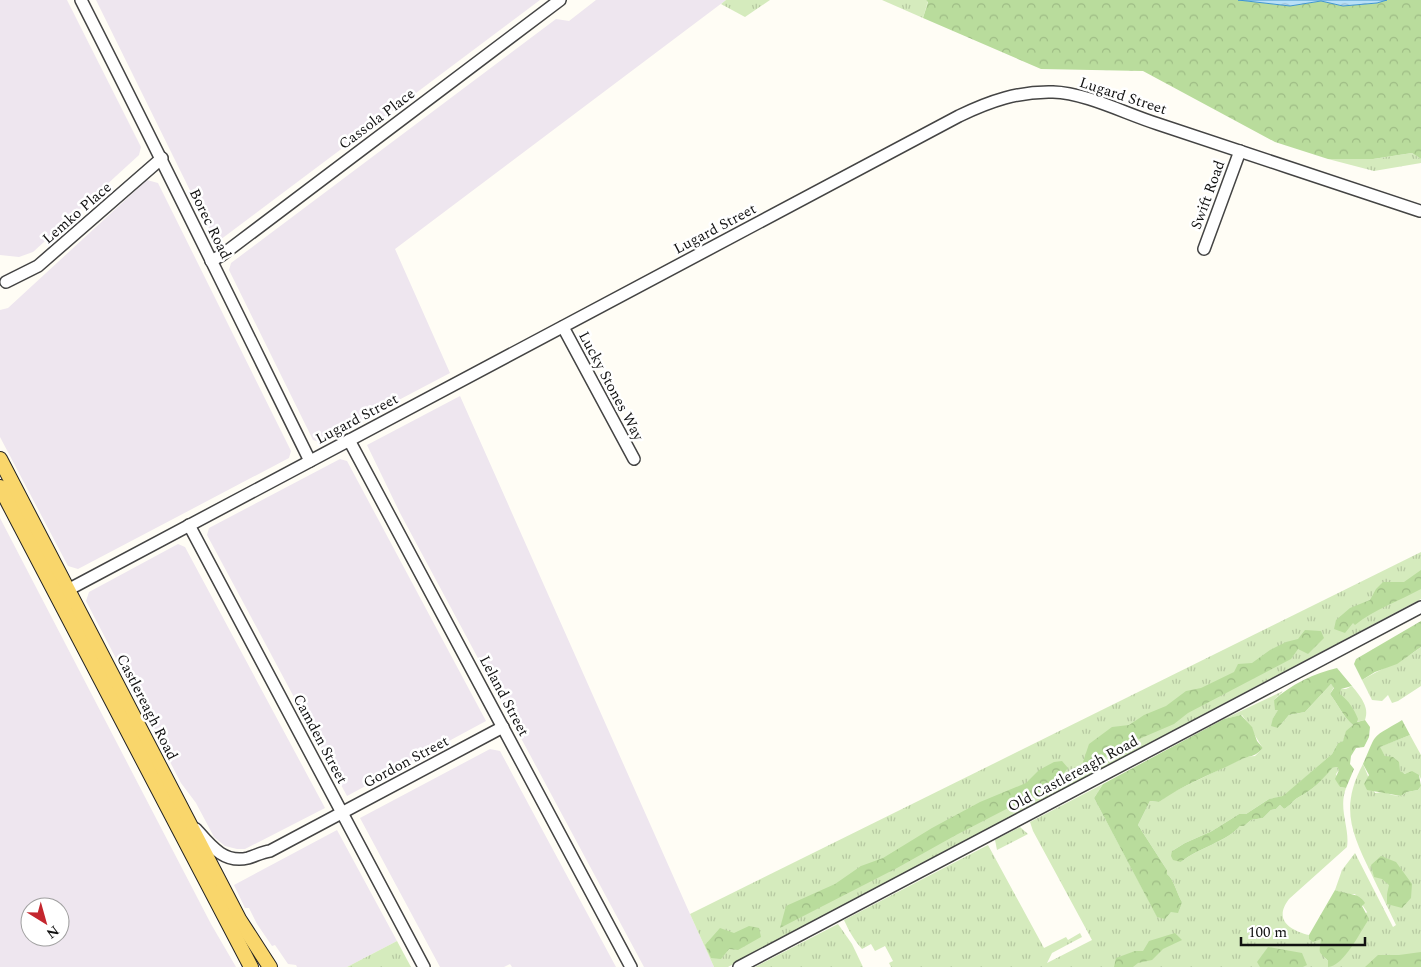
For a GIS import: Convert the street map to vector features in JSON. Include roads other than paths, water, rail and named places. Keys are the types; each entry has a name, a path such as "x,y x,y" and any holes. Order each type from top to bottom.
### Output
{"main road":[{"name":"Castlereagh Road","path":"0,459 63,593 251,967"},
{"name":"Castlereagh Road","path":"0,487 63,593 243,925 270,967"}],"street":[{"name":"Borec Road","path":"81,0 162,158 310,461"},
{"name":"Cassola Place","path":"211,261 222,255 560,0"},
{"name":"Lugard Street","path":"63,593 959,116 984,104 1008,96 1033,92 1055,92 1079,96 1420,211"},
{"name":"Swift Road","path":"1204,250 1240,151"},
{"name":"Lemko Place","path":"6,282 38,266 162,158"},
{"name":"Lucky Stones Way","path":"562,327 634,459"},
{"name":"Leland Street","path":"350,440 631,967"},
{"name":"Camden Street","path":"189,525 424,967"},
{"name":"Old Castlereagh Road","path":"739,967 1421,607"},
{"name":"Gordon Street","path":"184,814 208,842 224,856 237,860 270,851 503,727"}],"water":[{"path":"1238,0 1387,0 1377,3 1343,6 1321,1 1290,6"}]}
